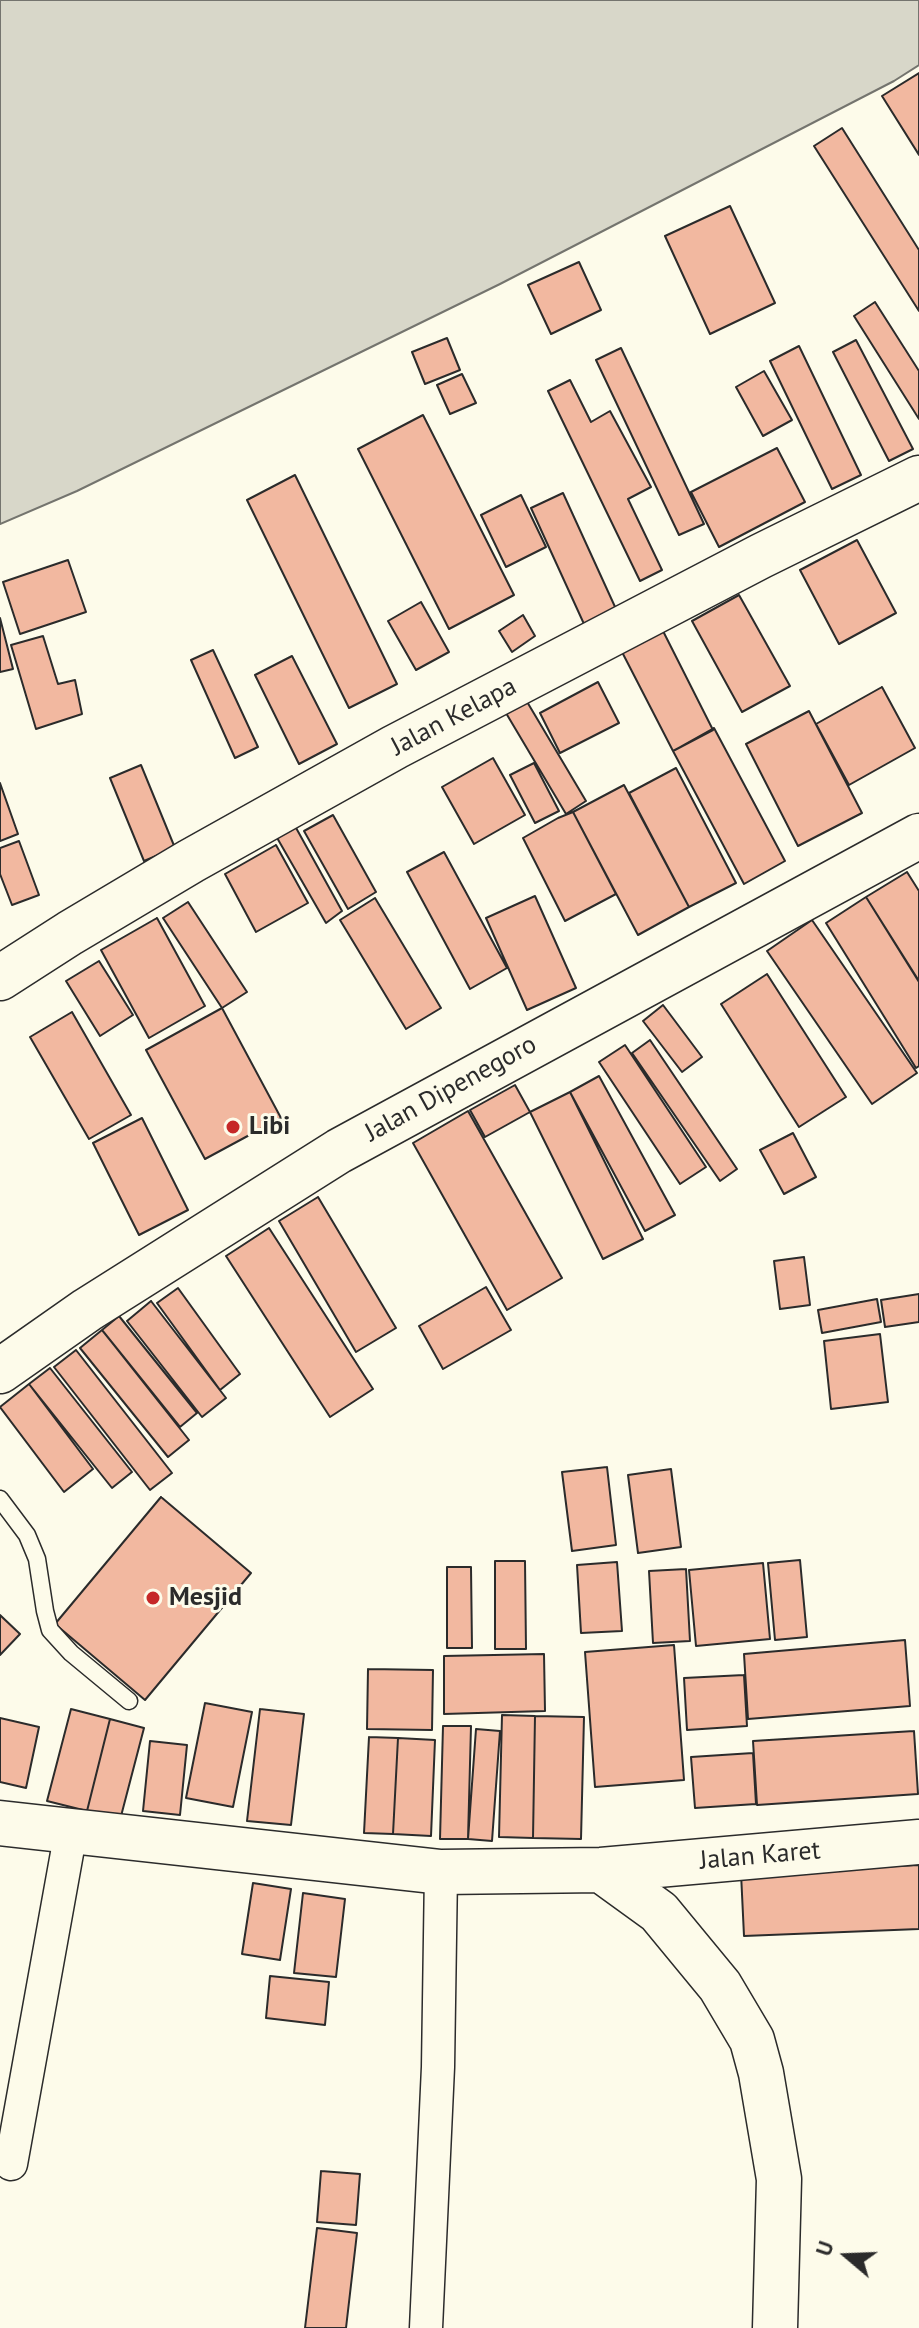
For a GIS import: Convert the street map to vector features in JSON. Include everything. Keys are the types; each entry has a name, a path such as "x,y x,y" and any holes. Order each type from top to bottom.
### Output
{"main road":[{"name":"Jalan Kelapa","path":"0,978 178,869 395,747 761,556 919,478"},
{"name":"Jalan Dipenegoro","path":"0,1371 87,1310 339,1151 919,836"},
{"name":"Jalan Karet","path":"0,1823 441,1872 601,1870 919,1842"},
{"path":"601,1870 659,1912 720,1986 752,2040 761,2073 779,2179 775,2328"}],"street":[{"path":"11,2164 71,1831"},
{"path":"426,2328 438,2067 441,1872"}],"lane":[{"path":"0,1499 27,1535 37,1559 50,1630 71,1653 129,1701"}],"shaded area":[{"path":"0,0 919,0 919,65 894,81 500,284 77,491 0,524"}],"building":[{"path":"919,73 919,155 882,96"},
{"path":"842,128 919,250 919,311 814,146"},
{"path":"730,206 775,303 710,334 665,236"},
{"path":"579,262 601,310 551,334 528,285"},
{"path":"875,302 919,371 919,419 854,316"},
{"path":"447,338 460,370 425,384 412,352"},
{"path":"856,340 913,449 889,461 833,352"},
{"path":"799,346 861,475 832,489 770,361"},
{"path":"621,348 704,524 679,535 596,360"},
{"path":"764,371 792,420 763,436 736,387"},
{"path":"462,374 476,403 450,414 437,385"},
{"path":"570,380 591,422 610,411 651,487 628,499 662,570 640,581 548,391"},
{"path":"423,415 514,595 449,629 358,449"},
{"path":"777,448 805,502 719,547 691,492"},
{"path":"295,475 397,684 349,708 247,500"},
{"path":"563,493 616,609 584,624 531,508"},
{"path":"521,495 546,547 506,567 481,515"},
{"path":"857,540 896,613 839,644 800,570"},
{"path":"68,560 86,612 20,634 3,582"},
{"path":"739,595 790,686 742,712 692,621"},
{"path":"421,602 449,652 416,670 388,621"},
{"path":"523,615 535,636 512,652 499,631"},
{"path":"0,618 13,669 0,672"},
{"path":"663,631 713,730 673,751 622,652"},
{"path":"43,636 58,684 75,680 82,714 36,729 11,645"},
{"path":"213,650 258,747 235,758 191,660"},
{"path":"292,656 337,744 299,764 255,675"},
{"path":"598,682 619,723 560,753 540,713"},
{"path":"882,687 915,748 849,785 816,724"},
{"path":"523,695 586,801 566,814 503,708"},
{"path":"809,711 862,813 798,846 746,744"},
{"path":"714,728 785,861 744,884 673,751"},
{"path":"493,758 525,815 474,844 442,787"},
{"path":"534,763 559,811 535,823 510,775"},
{"path":"141,765 175,848 144,861 110,778"},
{"path":"676,768 736,883 689,907 629,793"},
{"path":"0,783 18,834 0,841"},
{"path":"624,785 689,907 638,935 573,812"},
{"path":"573,812 616,894 565,921 523,838"},
{"path":"333,815 376,892 348,909 304,831"},
{"path":"295,826 342,911 326,923 276,836"},
{"path":"19,841 39,895 12,905 0,874 0,848"},
{"path":"276,845 308,903 256,932 225,874"},
{"path":"444,852 507,968 470,989 407,872"},
{"path":"907,872 919,891 919,981 866,897"},
{"path":"535,896 576,988 527,1010 486,918"},
{"path":"866,897 919,982 919,1066 916,1068 826,923"},
{"path":"375,898 441,1008 406,1029 340,920"},
{"path":"188,902 247,992 222,1008 163,918"},
{"path":"157,918 205,1006 149,1038 101,950"},
{"path":"812,920 917,1073 872,1104 767,951"},
{"path":"99,961 133,1015 100,1036 66,981"},
{"path":"767,974 846,1097 799,1127 721,1004"},
{"path":"663,1005 702,1057 682,1072 643,1021"},
{"path":"222,1008 281,1118 205,1159 146,1050"},
{"path":"72,1012 131,1115 89,1139 30,1037"},
{"path":"650,1040 737,1169 720,1181 632,1053"},
{"path":"625,1045 706,1167 680,1184 599,1062"},
{"path":"599,1076 675,1215 645,1231 570,1092"},
{"path":"515,1085 530,1112 485,1137 470,1110"},
{"path":"570,1092 643,1239 603,1259 530,1112"},
{"path":"468,1111 562,1278 507,1310 413,1143"},
{"path":"142,1118 188,1210 139,1235 93,1143"},
{"path":"793,1133 816,1177 784,1194 760,1150"},
{"path":"318,1197 396,1328 356,1352 279,1221"},
{"path":"269,1228 373,1389 330,1417 226,1256"},
{"path":"804,1257 810,1305 780,1309 774,1261"},
{"path":"486,1287 511,1330 443,1369 419,1326"},
{"path":"178,1288 240,1374 220,1390 157,1303"},
{"path":"919,1294 919,1322 885,1327 881,1300"},
{"path":"877,1299 881,1322 822,1333 818,1310"},
{"path":"151,1301 226,1398 202,1417 127,1321"},
{"path":"119,1316 197,1413 180,1427 102,1330"},
{"path":"102,1330 189,1440 168,1457 80,1348"},
{"path":"880,1334 888,1402 831,1409 824,1341"},
{"path":"76,1350 172,1473 150,1490 54,1367"},
{"path":"50,1368 132,1472 112,1488 29,1384"},
{"path":"29,1384 93,1469 64,1492 0,1407"},
{"path":"607,1467 616,1545 572,1551 562,1472"},
{"path":"671,1469 681,1547 638,1553 628,1475"},
{"name":"Mesjid","path":"161,1497 251,1573 145,1700 55,1624"},
{"path":"800,1560 807,1637 775,1640 768,1563"},
{"path":"495,1561 525,1561 526,1649 495,1649"},
{"path":"617,1562 622,1631 581,1633 577,1565"},
{"path":"763,1563 770,1639 696,1646 689,1570"},
{"path":"447,1567 471,1567 472,1648 447,1648"},
{"path":"686,1569 690,1641 653,1643 649,1571"},
{"path":"0,1615 20,1634 0,1655"},
{"path":"905,1640 910,1706 748,1719 744,1654"},
{"path":"674,1645 684,1780 595,1787 585,1652"},
{"path":"544,1654 545,1711 444,1714 444,1656"},
{"path":"368,1669 433,1670 432,1730 367,1729"},
{"path":"744,1675 747,1726 687,1730 684,1678"},
{"path":"205,1703 252,1712 233,1807 186,1798"},
{"path":"71,1709 110,1719 87,1811 47,1801"},
{"path":"260,1709 304,1714 291,1825 247,1821"},
{"path":"502,1715 535,1716 533,1838 499,1837"},
{"path":"535,1716 584,1717 581,1839 533,1838"},
{"path":"0,1718 39,1727 26,1788 0,1782"},
{"path":"110,1719 144,1728 120,1820 87,1811"},
{"path":"443,1726 471,1726 468,1839 440,1839"},
{"path":"476,1729 500,1731 492,1841 468,1839"},
{"path":"914,1731 918,1794 757,1805 753,1741"},
{"path":"369,1737 398,1738 393,1834 364,1833"},
{"path":"398,1738 435,1740 431,1836 393,1834"},
{"path":"150,1741 187,1745 180,1815 143,1811"},
{"path":"753,1753 756,1804 695,1808 691,1757"},
{"path":"919,1865 919,1929 744,1936 741,1873"},
{"path":"253,1883 291,1889 280,1960 242,1954"},
{"path":"303,1893 345,1899 336,1977 294,1973"},
{"path":"270,1976 329,1982 325,2025 266,2018"},
{"path":"321,2171 360,2174 356,2225 317,2222"},
{"path":"317,2228 357,2233 346,2328 305,2328"}],"place":[{"name":"Libi","path":"233,1127"},
{"name":"Mesjid","path":"153,1598"}]}
